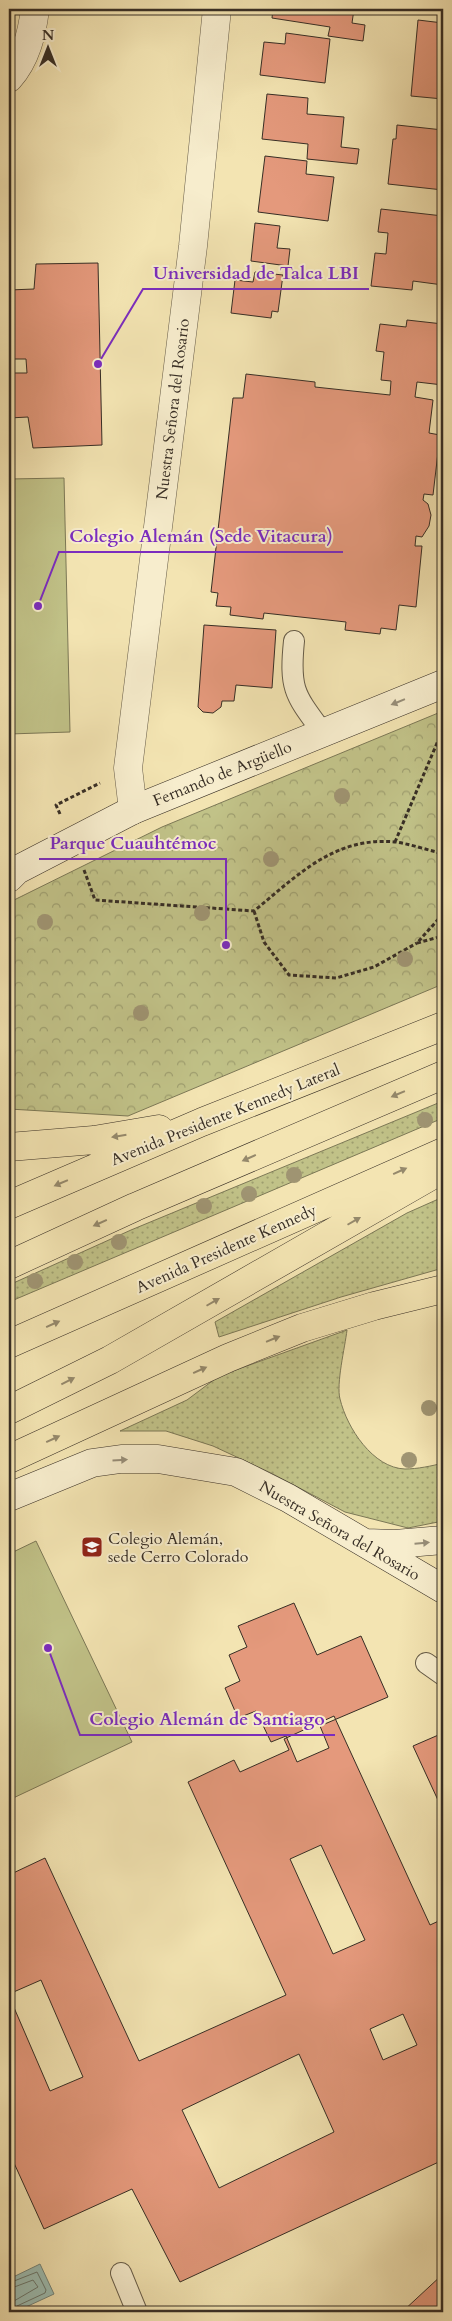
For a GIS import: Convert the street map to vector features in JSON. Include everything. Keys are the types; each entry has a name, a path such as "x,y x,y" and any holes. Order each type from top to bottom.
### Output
{"main road":[{"name":"Avenida Presidente Kennedy Lateral","path":"9,1205 202,1122 443,1026"},
{"path":"9,1265 144,1203 443,1075"},
{"path":"9,1147 94,1140 202,1122"},
{"name":"Avenida Presidente Kennedy","path":"9,1344 443,1152"},
{"path":"9,1410 110,1360 443,1169"},
{"path":"9,1459 220,1361 302,1328 374,1306 443,1289"}],"street":[{"path":"9,78 15,72 26,49 31,35 35,9"},
{"name":"Nuestra Señora del Rosario","path":"133,810 128,768 193,246 218,9"},
{"name":"Fernando de Argüello","path":"9,878 17,870 133,810 443,684"},
{"name":"Nuestra Señora del Rosario","path":"9,1497 92,1462 121,1459 158,1459 236,1472 288,1498 443,1589"},
{"path":"365,1543 395,1544 443,1540"}],"lane":[{"path":"294,642 291,673 294,690 323,733"},
{"path":"426,1663 443,1675"},
{"path":"121,2273 137,2312"}],"path":[{"path":"395,842 443,729"},
{"path":"128,768 56,805 95,900 254,911 318,859 356,844 395,842 437,852 443,856"},
{"path":"254,911 264,942 289,975 336,978 374,967 417,943 443,936"},
{"path":"417,943 443,914"}],"green space":[{"path":"64,478 70,732 9,734 9,479"},
{"path":"443,711 443,984 128,1116 9,1109 9,907 12,901 162,827"},
{"path":"443,1101 443,1118 9,1302 9,1285 131,1230"},
{"path":"443,1197 443,1268 341,1297 219,1337 215,1322 407,1213"},
{"path":"347,1330 339,1392 343,1410 355,1434 372,1454 382,1462 393,1467 410,1469 443,1463 443,1521 408,1528 345,1512 271,1473 213,1446 166,1431 120,1431 187,1400 219,1376"},
{"path":"36,1541 132,1742 9,1800 9,1554"}],"water":[{"path":"40,2264 54,2294 15,2312 9,2312 9,2279"}],"building":[{"path":"273,9 354,9 352,23 365,25 363,41 328,36 330,27 272,18"},
{"path":"418,20 443,23 443,99 411,96"},
{"path":"286,33 330,39 325,83 260,75 264,42 285,44"},
{"path":"267,94 308,98 307,114 344,117 341,147 359,149 357,164 307,159 308,144 262,139"},
{"path":"397,125 443,130 443,190 388,184 393,139 396,139"},
{"path":"265,156 307,161 306,174 334,177 328,221 258,212"},
{"path":"381,209 443,216 443,285 413,281 412,290 371,286 375,253 386,254 388,233 378,232"},
{"path":"255,223 280,226 277,248 290,249 288,266 251,261"},
{"path":"98,263 102,445 33,448 28,417 9,418 9,373 27,373 26,359 9,359 9,290 34,289 36,264"},
{"path":"255,272 283,275 278,312 272,311 271,318 231,313 235,280 253,282"},
{"path":"407,320 443,324 443,385 417,382 415,397 433,400 429,433 440,435 433,495 424,494 423,500 428,504 431,515 429,526 422,537 416,536 415,546 422,546 416,607 399,605 396,630 381,628 380,634 345,630 346,622 264,613 263,619 230,615 231,607 216,606 218,593 211,592 233,398 243,398 246,374 315,382 315,387 390,395 391,381 381,380 384,352 376,351 380,324 406,327"},
{"path":"204,625 276,630 272,688 236,685 234,701 222,701 221,707 213,713 203,712 198,707"},
{"path":"294,1603 317,1655 361,1636 388,1697 320,1726 329,1748 297,1762 286,1736 271,1742 256,1711 238,1718 225,1688 240,1681 229,1655 247,1647 238,1626"},
{"path":"334,1716 430,1925 443,1919 443,2160 180,2282 132,2189 44,2229 9,2152 9,1996 50,2091 83,2077 41,1980 9,1994 9,1892 14,1890 9,1875 45,1858 139,2061 286,1995 188,1782 234,1760 240,1772 289,1750 284,1739","holes":["321,1845 365,1940 333,1954 290,1859","403,2014 417,2045 383,2060 370,2029","299,2054 334,2132 219,2188 182,2110"]},
{"path":"443,1733 443,1811 413,1746"},
{"path":"443,2274 443,2312 402,2312"}],"place":[{"name":"Universidad de Talca LBI","path":"98,364"},
{"name":"Colegio Alemán (Sede Vitacura)","path":"38,606"},
{"name":"Parque Cuauhtémoc","path":"226,945"},
{"name":"Colegio Alemán, sede Cerro Colorado","path":"92,1547"},
{"name":"Colegio Alemán de Santiago","path":"48,1648"}]}
